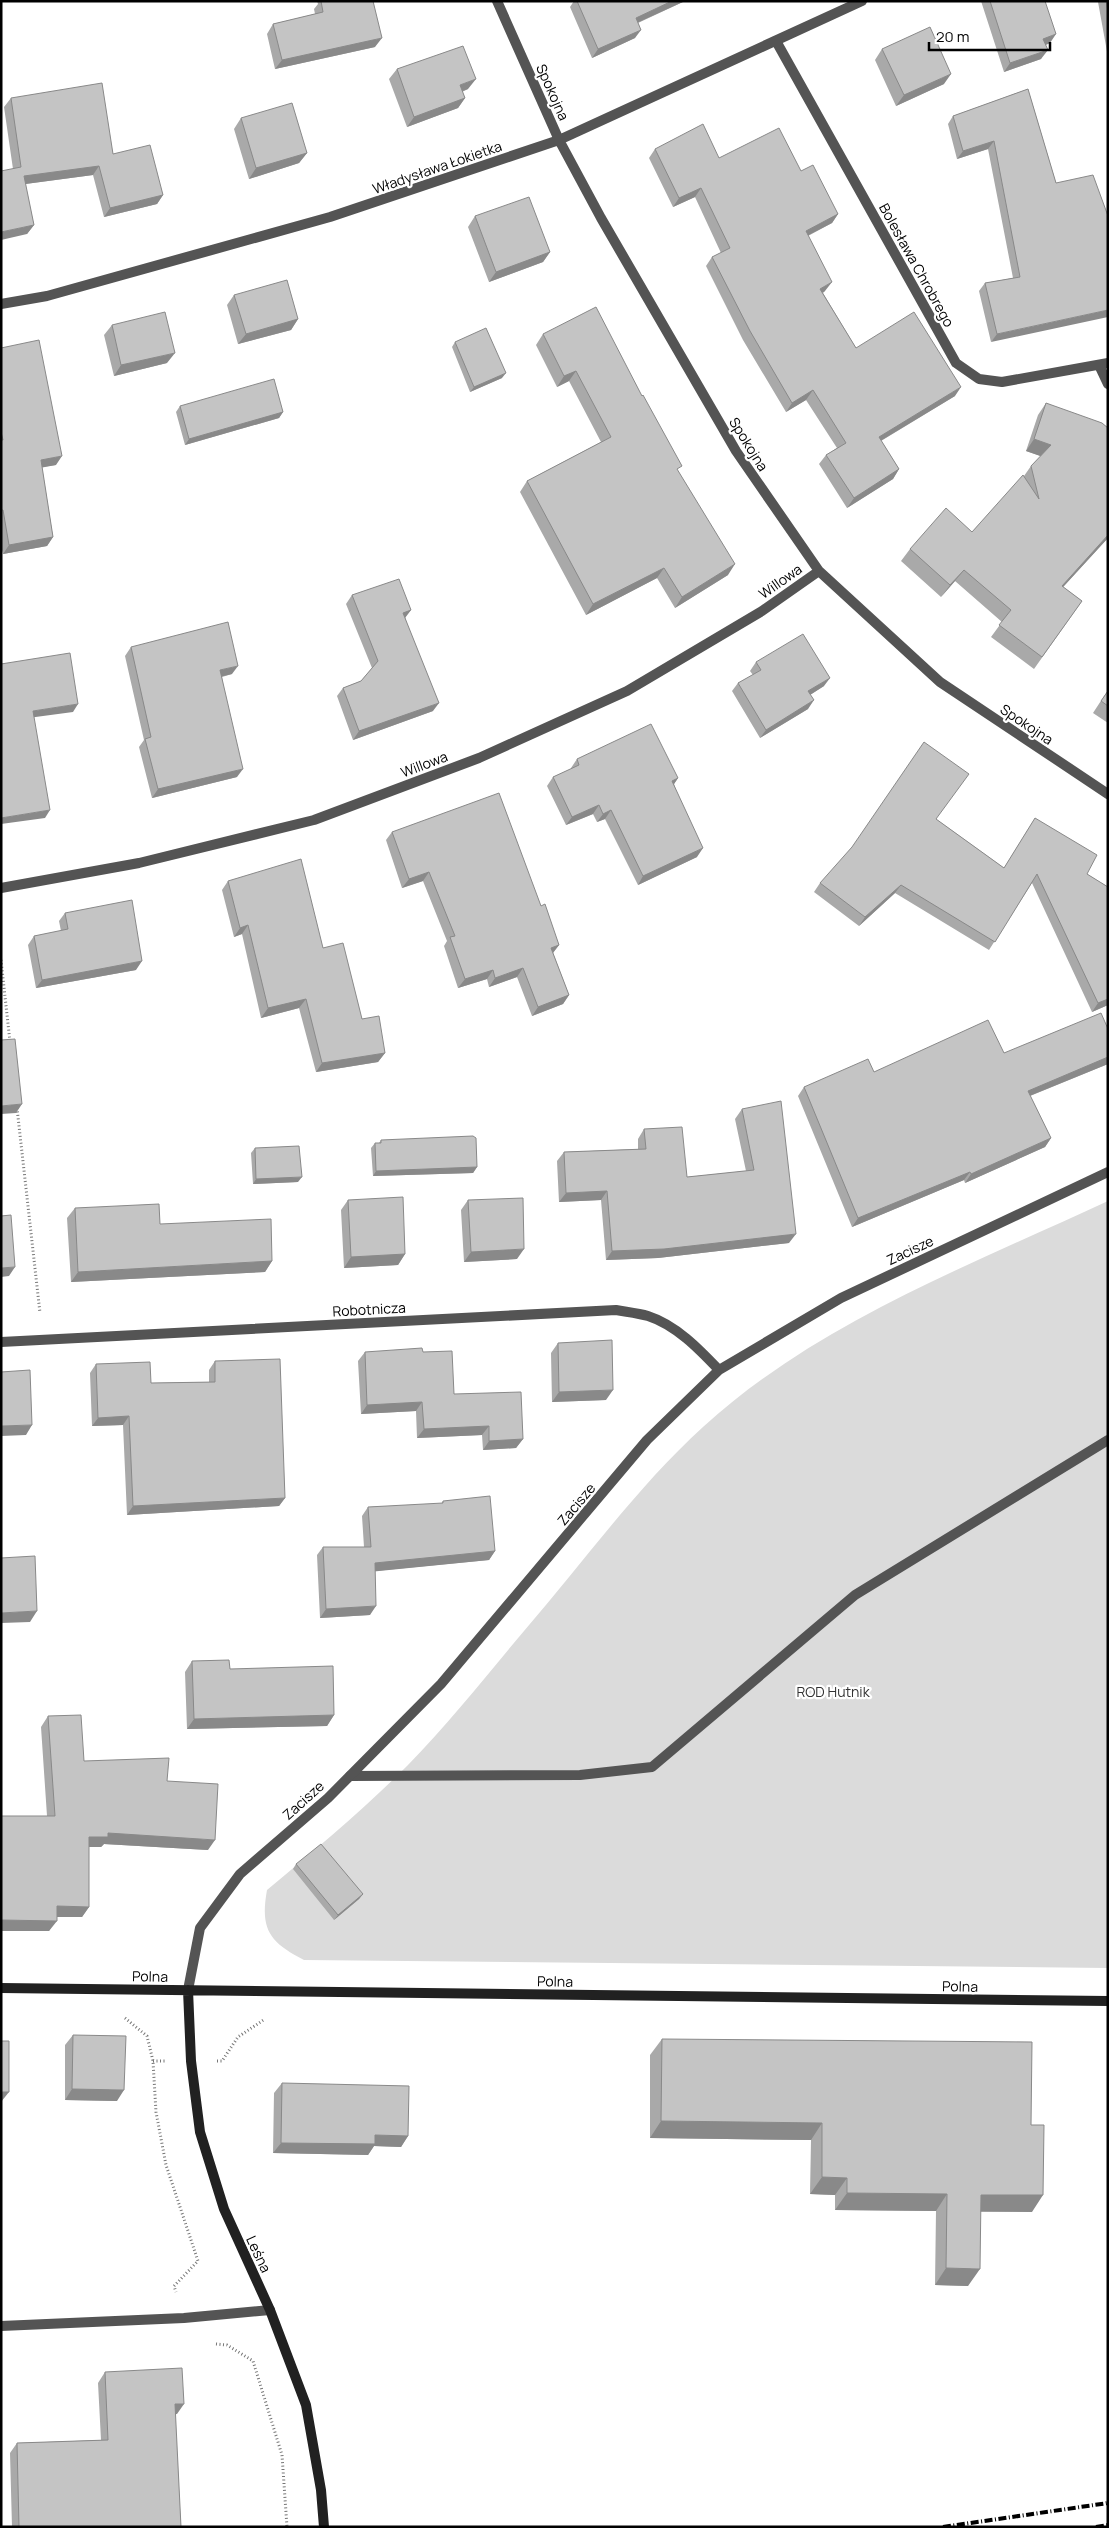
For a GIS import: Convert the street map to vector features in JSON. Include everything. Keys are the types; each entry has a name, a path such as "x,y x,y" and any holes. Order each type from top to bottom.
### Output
{"street":[{"name":"Spokojna","path":"497,1 559,140 601,218 736,451 819,571 940,682 1108,794"},
{"name":"Władysława Łokietka","path":"1,304 47,296 330,217 559,140 862,1"},
{"name":"Bolesława Chrobrego","path":"776,41 956,364 979,380 1002,382 1103,364"},
{"path":"1103,364 1108,384"},
{"name":"Willowa","path":"1,888 140,863 314,820 479,758 627,691 762,611 819,571"},
{"name":"Zacisze","path":"188,1990 200,1928 240,1874 328,1798 441,1684 647,1440 719,1370 841,1298 1108,1172"},
{"name":"Robotnicza","path":"1,1342 616,1310 648,1316 668,1325 698,1347 719,1370"},
{"path":"350,1776 580,1774 652,1768 855,1595 1108,1440"},
{"name":"Polna","path":"1,1988 1108,2001"},
{"name":"Leśna","path":"188,1990 191,2061 200,2132 224,2210 270,2310 306,2405 321,2490 324,2527"},
{"path":"1,2326 184,2318 270,2310"}],"path":[{"path":"1,960 11,1048"},
{"path":"17,1106 43,1340"},
{"path":"153,2061 222,2061 238,2037 265,2019 274,2017"}],"green space":[{"name":"ROD Hutnik","path":"1108,1201 1108,1968 304,1960 282,1947 275,1940 266,1925 265,1903 267,1890 357,1813 408,1765 467,1699 632,1500 678,1450 703,1427 748,1390 795,1357 845,1326 949,1273"}],"building":[{"path":"321,1 373,1 382,38 282,60 273,24 323,12"},
{"path":"577,1 672,1 636,18 641,30 598,49"},
{"path":"990,1 1045,1 1056,34 1043,39 1048,50 1010,63"},
{"path":"930,27 951,74 904,95 882,49"},
{"path":"463,46 476,79 460,85 465,98 414,117 397,69"},
{"path":"102,83 113,154 150,145 163,195 110,208 99,166 24,176 34,225 1,232 1,171 21,167 11,98"},
{"path":"1028,89 1056,183 1093,175 1108,216 1108,310 997,334 985,283 1020,277 994,141 963,151 953,116"},
{"path":"292,103 307,153 256,168 241,118"},
{"path":"703,124 719,158 779,128 801,171 813,165 838,214 806,231 832,282 820,289 856,348 914,312 961,387 879,437 899,469 854,498 826,455 846,443 813,390 792,403 750,331 712,257 730,248 701,188 679,198 655,149"},
{"path":"529,197 550,252 496,272 475,216"},
{"path":"287,280 298,319 246,334 234,295"},
{"path":"596,307 642,396 682,466 677,469 735,564 682,597 664,568 593,604 527,481 611,437 576,371 564,376 543,334"},
{"path":"165,312 175,353 121,365 112,325"},
{"path":"486,328 506,373 474,387 455,342"},
{"path":"39,340 62,456 41,460 53,537 9,545 3,510 1,510 1,440 3,440 1,432 1,348"},
{"path":"274,379 283,412 189,439 180,406"},
{"path":"1046,403 1102,423 1108,428 1108,535 1062,586 1082,601 1042,657 999,625 1011,610 964,570 950,585 910,549 946,508 972,532 1023,475 1039,499 1031,466 1051,445 1034,439"},
{"path":"399,579 411,610 403,613 439,703 359,731 343,688 361,681 378,661 352,595"},
{"path":"228,622 238,666 220,670 243,769 158,789 145,739 151,737 131,647"},
{"path":"803,634 830,678 808,691 814,700 766,730 738,683 761,670 756,662"},
{"path":"70,653 78,704 33,711 50,810 1,818 1,664"},
{"path":"1108,691 1108,706 1101,701"},
{"path":"651,724 678,778 672,781 703,848 643,876 611,810 603,814 599,805 572,817 553,777 579,765 577,759"},
{"path":"924,742 969,774 936,819 1004,868 1035,818 1097,855 1087,874 1108,887 1108,999 1098,1003 1037,874 995,942 901,885 865,917 820,883 852,847"},
{"path":"499,793 541,906 545,904 559,945 551,948 569,995 538,1007 523,968 495,978 493,970 465,979 450,937 455,936 429,872 409,879 392,832"},
{"path":"301,859 323,948 343,943 362,1019 379,1016 385,1053 322,1063 306,999 268,1008 248,925 240,928 228,881"},
{"path":"132,900 142,961 42,980 34,936 68,929 65,913"},
{"path":"1101,1013 1108,1029 1108,1057 1028,1091 1051,1138 971,1174 970,1172 858,1218 804,1087 868,1059 874,1072 988,1020 1004,1053"},
{"path":"15,1039 22,1104 1,1106 1,1040"},
{"path":"781,1101 796,1234 664,1249 612,1251 607,1191 566,1193 564,1152 646,1149 644,1129 682,1127 687,1177 754,1170 742,1109"},
{"path":"473,1136 476,1138 477,1167 376,1171 375,1143 381,1143 381,1140"},
{"path":"299,1146 302,1177 256,1179 255,1148"},
{"path":"403,1197 405,1254 351,1257 348,1200"},
{"path":"523,1198 524,1249 471,1252 468,1200"},
{"path":"159,1204 160,1224 271,1219 272,1261 78,1272 75,1208"},
{"path":"11,1215 15,1267 1,1268 1,1216"},
{"path":"612,1340 613,1390 559,1392 558,1343"},
{"path":"422,1348 423,1352 452,1351 454,1394 521,1392 523,1439 489,1441 489,1426 424,1429 422,1402 367,1405 365,1352"},
{"path":"280,1359 285,1498 133,1506 129,1416 98,1418 96,1364 150,1362 151,1383 215,1382 215,1361"},
{"path":"30,1370 32,1425 1,1426 1,1372"},
{"path":"490,1496 495,1551 375,1563 376,1606 326,1609 323,1547 371,1547 368,1507 443,1503 443,1501"},
{"path":"35,1556 37,1611 1,1613 1,1558"},
{"path":"229,1660 230,1669 333,1666 334,1715 194,1719 192,1661"},
{"path":"81,1715 84,1761 169,1758 167,1781 218,1784 215,1840 108,1833 108,1837 89,1837 89,1907 57,1906 57,1921 1,1920 1,1816 55,1816 48,1716"},
{"path":"321,1844 363,1894 338,1915 296,1864"},
{"path":"73,2035 126,2036 124,2090 72,2089"},
{"path":"662,2039 1032,2042 1031,2125 1044,2125 1043,2195 981,2195 980,2269 946,2268 947,2194 847,2193 847,2178 822,2177 822,2123 661,2121"},
{"path":"1,2041 9,2041 9,2092 1,2092"},
{"path":"282,2083 409,2086 408,2136 375,2135 375,2144 281,2143"},
{"path":"182,2368 184,2404 175,2404 181,2527 19,2527 17,2443 108,2440 105,2372"}],"railway":[{"path":"943,2527 1108,2503"},
{"path":"1096,2527 1108,2525"}]}
